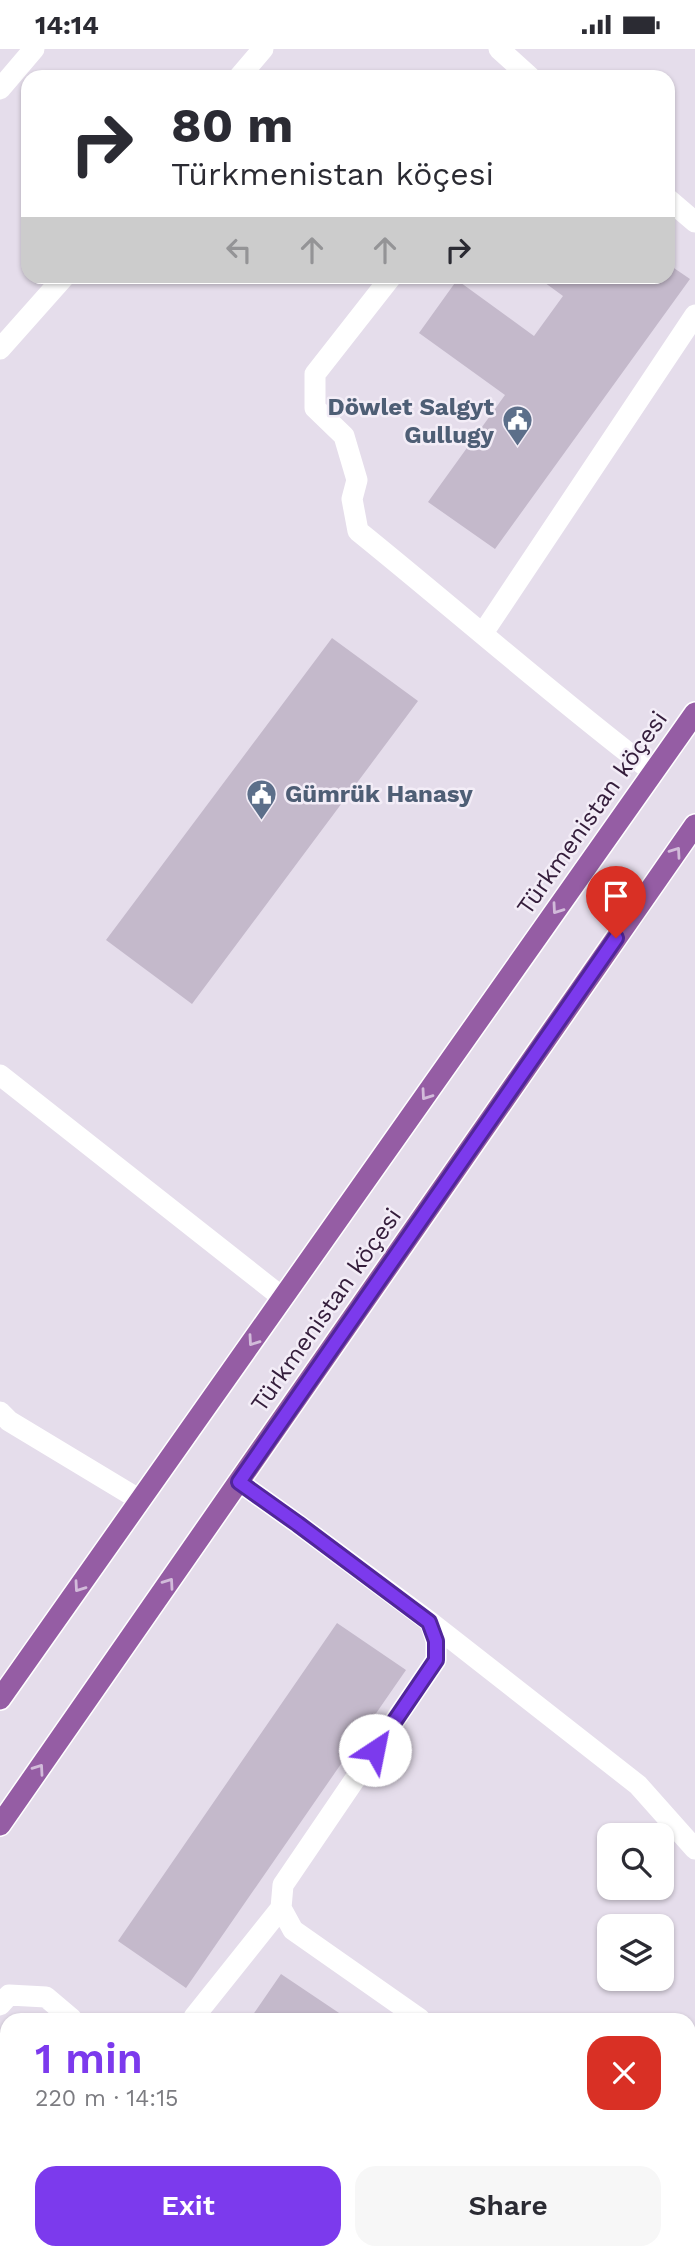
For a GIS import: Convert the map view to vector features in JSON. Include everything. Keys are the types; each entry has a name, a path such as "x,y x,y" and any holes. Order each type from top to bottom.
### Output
{"main road":[{"name":"Türkmenistan köçesi","path":"0,1699 695,713"},
{"name":"Türkmenistan köçesi","path":"0,1825 695,825"}],"street":[{"path":"0,89 34,49"},
{"path":"245,70 264,49"},
{"path":"499,49 522,70"},
{"path":"675,205 695,222"},
{"path":"0,349 58,284"},
{"path":"386,284 315,375 314,408 344,436 357,480 352,499 358,531 589,723 653,772"},
{"path":"483,633 695,315"},
{"path":"0,1075 283,1298"},
{"path":"0,1412 9,1421 140,1500"},
{"path":"239,1482 429,1622 638,1785 695,1849"},
{"path":"411,2013 293,1930 281,1908 283,1885 436,1660 436,1641 429,1622"},
{"path":"197,2013 281,1908"},
{"path":"0,2005 9,1995 46,1997 65,2013"}],"building":[{"name":"Döwlet Salgyt Gullugy","path":"675,269 690,279 495,549 428,502 505,395 419,333 454,284 462,284 534,336 563,296 547,284 675,284"},
{"name":"Gümrük Hanasy","path":"332,638 418,701 192,1004 106,940"},
{"path":"337,1623 406,1670 186,1988 118,1941"},
{"path":"281,1974 339,2013 254,2013"}],"place":[{"name":"Döwlet Salgyt Gullugy","path":"517,448"},
{"name":"Gümrük Hanasy","path":"262,821"}],"route":[{"path":"375,1750 436,1660 436,1641 429,1622 239,1482 616,938"}]}
